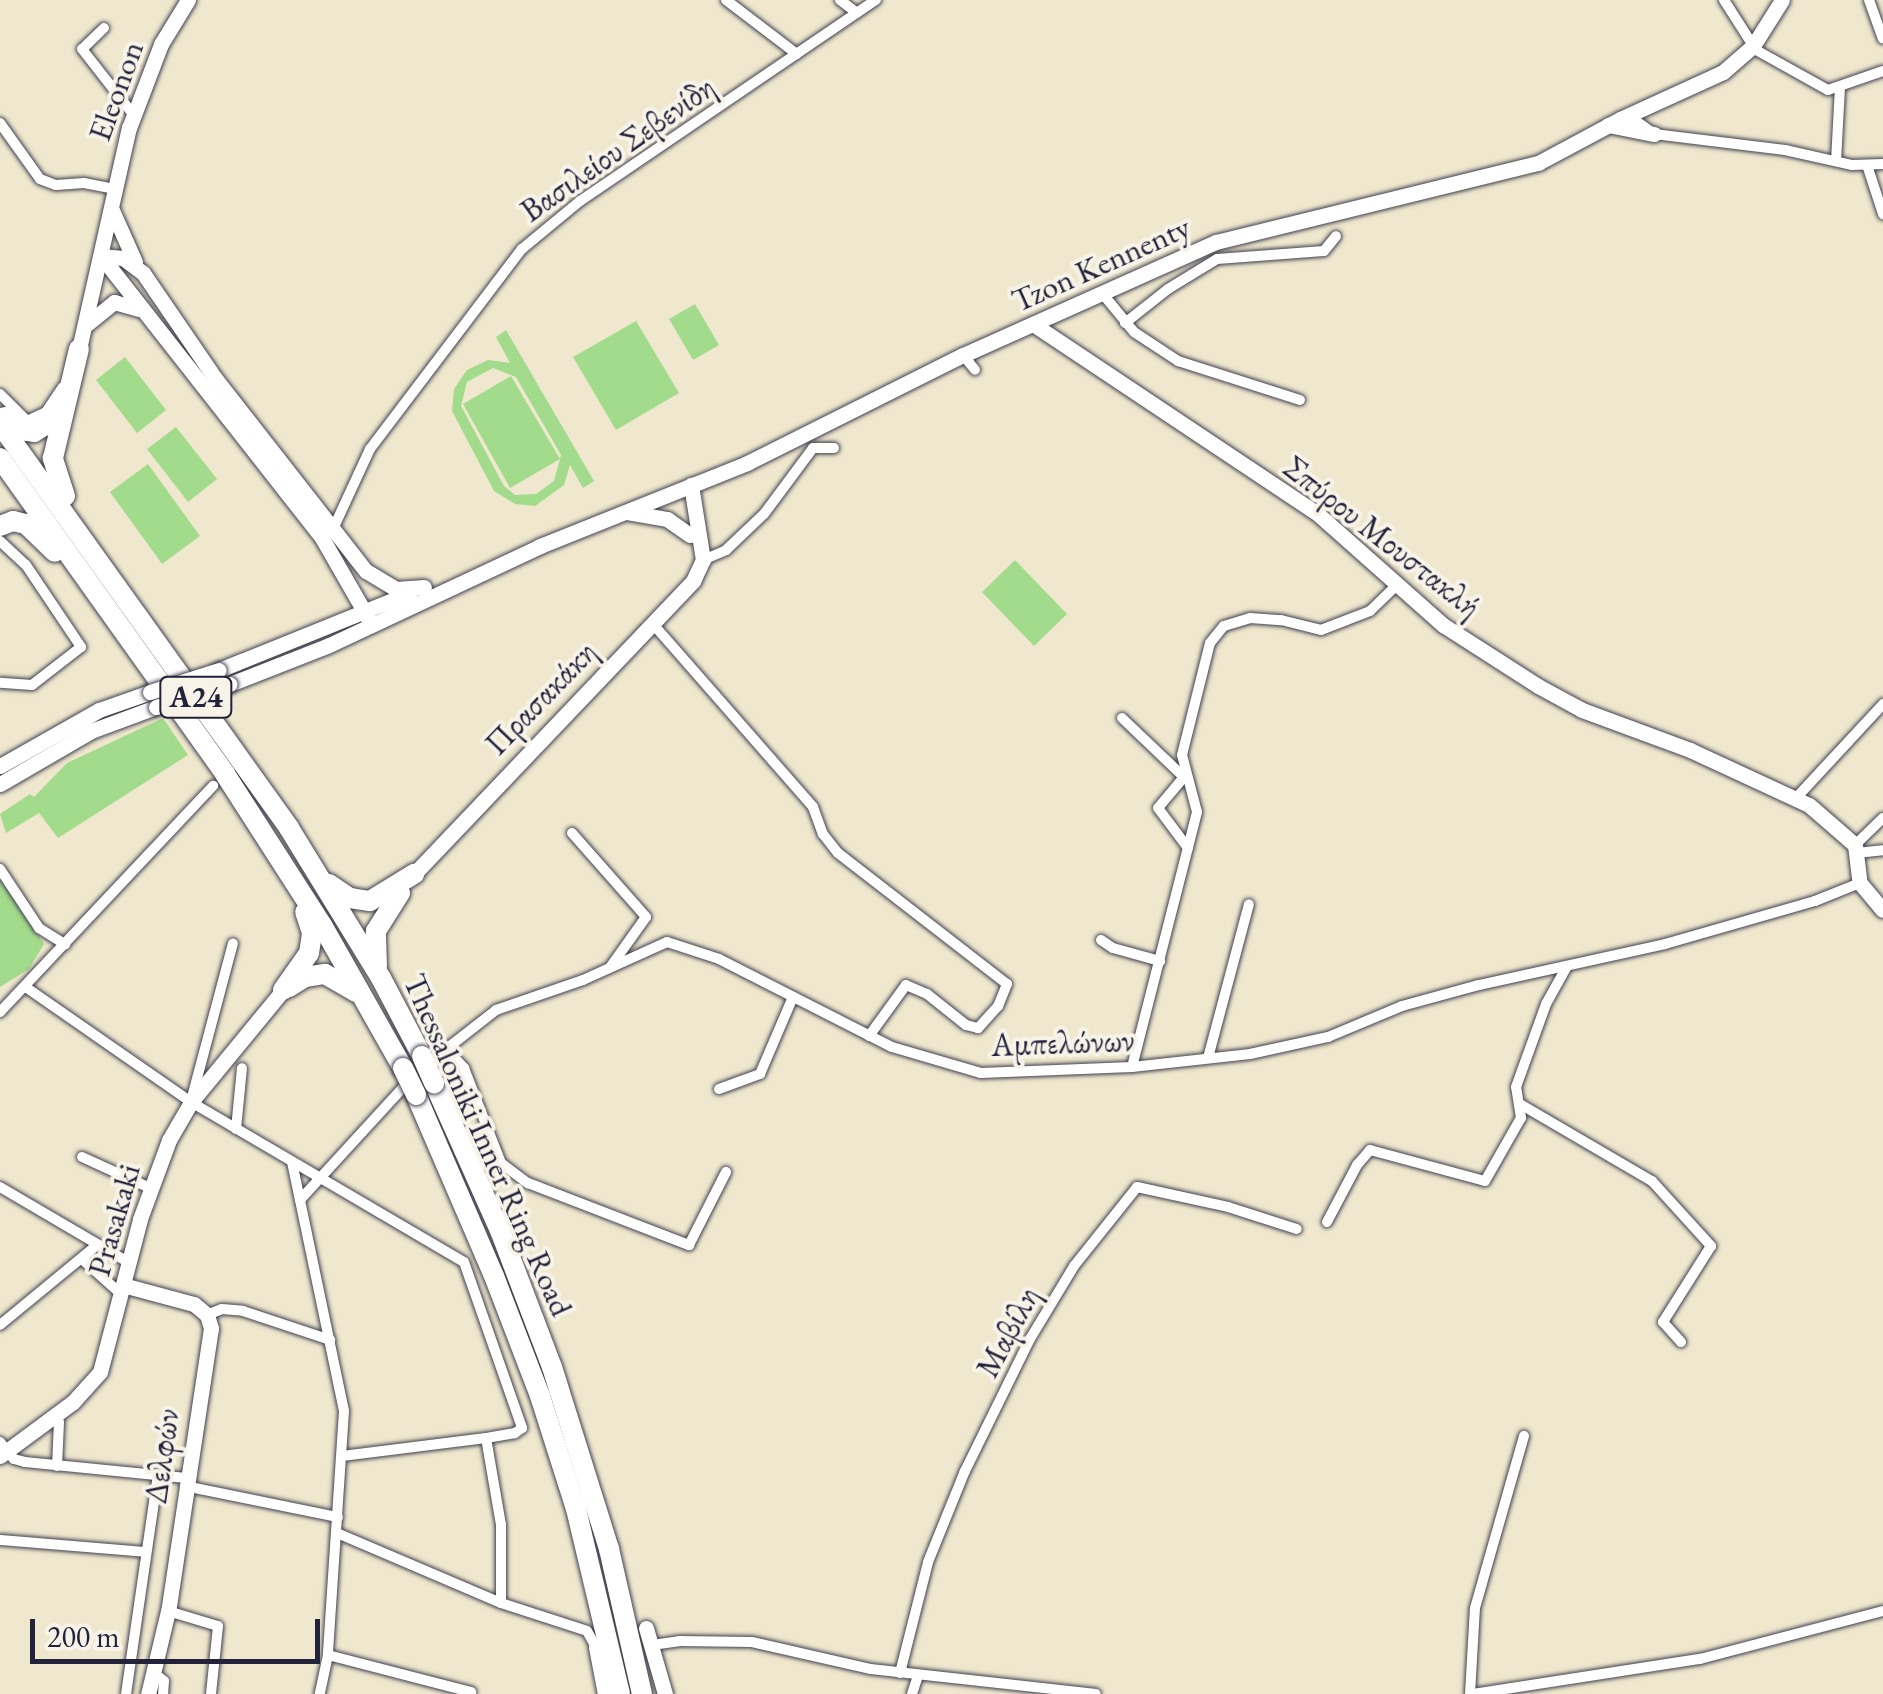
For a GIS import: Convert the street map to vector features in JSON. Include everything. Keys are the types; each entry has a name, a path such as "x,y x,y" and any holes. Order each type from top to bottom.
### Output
{"highway":[{"path":"0,412 24,432 40,430 53,416 79,349"},
{"path":"79,349 53,468 62,492 147,627"},
{"name":"Thessaloniki Inner Ring Road","path":"0,424 315,869 422,1056 501,1233 552,1366 609,1549 642,1694"},
{"name":"Thessaloniki Inner Ring Road","path":"0,458 118,622 296,884 404,1068 494,1276 540,1396 576,1510 620,1694"},
{"path":"0,526 16,521 36,530 118,622"},
{"path":"315,869 342,894 365,901 380,898 414,874"},
{"path":"380,978 376,931 384,912 414,874"},
{"path":"283,990 304,962 312,942 296,884"},
{"path":"283,990 309,976 329,974 351,987 372,1011"}],"main road":[{"name":"Eleonon","path":"79,349 133,114 161,44 188,0"},
{"name":"Tzon Kennenty","path":"0,784 153,699 219,670 375,615 691,486 786,444 963,355 1249,231 1526,168 1714,77 1752,46 1782,0"},
{"path":"1608,125 1654,134"},
{"path":"111,206 119,234 215,378 352,554 389,587 424,588"},
{"path":"101,256 123,258 143,273"},
{"path":"101,256 322,538 375,615"},
{"path":"86,326 114,302 131,304 145,315"},
{"name":"Σπύρου Μουστακλή","path":"1033,324 1319,515 1396,587 1452,632 1571,705 1796,797 1856,849"},
{"path":"691,486 702,555"},
{"path":"674,492 702,555"},
{"path":"623,512 667,519 690,535"},
{"path":"352,554 375,615"},
{"name":"Πρασακάκη","path":"414,874 692,581 702,555"},
{"name":"Tzon Kennenty","path":"375,615 424,588 480,572"},
{"path":"153,699 230,684 375,615"},
{"name":"Tzon Kennenty","path":"0,766 99,710 153,699"},
{"path":"1856,849 1860,882 1883,910"},
{"name":"Prasakaki","path":"2,1450 55,1417 88,1388 103,1366 150,1188 191,1102 283,990"},
{"path":"122,1289 190,1302 207,1315"},
{"name":"Δελφών","path":"148,1694 168,1611 211,1330 207,1315"},
{"path":"646,1628 665,1694"},
{"path":"596,1647 606,1694"}],"street":[{"path":"726,0 797,54"},
{"path":"840,0 857,13"},
{"name":"Βασιλείου Σεβενίδη","path":"333,529 370,449 522,249 564,212 876,0"},
{"path":"1724,0 1752,46 1828,90 1883,71"},
{"path":"1869,0 1883,38"},
{"path":"104,28 82,49 133,114"},
{"path":"1836,161 1840,88"},
{"path":"1636,112 1654,134 1784,150 1836,161 1883,164"},
{"path":"0,123 40,179 56,185 84,183 114,189"},
{"path":"1867,165 1883,214"},
{"path":"1125,323 1168,289 1217,260 1324,251 1336,236"},
{"path":"1102,293 1125,323 1178,360 1300,400"},
{"path":"963,355 975,370"},
{"path":"0,394 20,418 32,420 46,412 63,387"},
{"name":"Πρασακάκη","path":"702,555 726,550 764,514 813,448 834,448"},
{"path":"0,541 26,565 81,647 32,686 0,682"},
{"path":"1132,1067 1198,808 1182,767 1183,747 1215,635 1224,626 1250,618 1281,620 1321,630 1370,611 1396,587"},
{"path":"652,624 813,807 822,834 838,854 1008,984 998,1006 978,1028 966,1026 927,994 906,985 869,1036"},
{"path":"1796,797 1883,704"},
{"path":"1122,718 1184,777 1158,808 1188,848"},
{"path":"0,1012 27,988 213,786"},
{"path":"1856,849 1883,818"},
{"path":"572,833 646,917 611,967"},
{"path":"1856,849 1883,850"},
{"path":"0,869 35,924 66,944"},
{"name":"Αμπελώνων","path":"300,1200 445,1048 488,1014 667,942 684,944 869,1036 924,1059 981,1073 1132,1067 1285,1049 1328,1037 1402,1006 1566,968 1814,901 1860,882"},
{"path":"1208,1058 1249,904"},
{"path":"1101,940 1113,948 1160,961"},
{"path":"191,1102 233,943"},
{"path":"1327,1222 1356,1165 1370,1150 1485,1181 1521,1118 1516,1087 1566,968"},
{"path":"27,988 191,1102 464,1262 522,1428 516,1433 486,1438 342,1456"},
{"path":"719,1090 760,1074 793,997"},
{"path":"445,1048 464,1068 501,1164 528,1184 688,1245 726,1172"},
{"path":"236,1129 242,1068"},
{"path":"1520,1104 1652,1181 1711,1246 1663,1322 1664,1328 1681,1342"},
{"path":"82,1157 150,1188"},
{"path":"292,1162 344,1408 328,1655 320,1694"},
{"path":"0,1187 128,1262"},
{"name":"Μαβίλη","path":"900,1673 928,1562 965,1471 1030,1340 1074,1266 1137,1187 1228,1207 1296,1229"},
{"path":"0,1325 97,1245"},
{"path":"83,1260 122,1289"},
{"path":"207,1315 222,1309 243,1311 330,1340"},
{"path":"55,1417 57,1466"},
{"path":"1524,1436 1475,1608 1472,1694 1700,1659 1883,1611"},
{"path":"486,1438 501,1525 501,1603"},
{"path":"2,1450 21,1462 158,1475 338,1517"},
{"path":"126,1694 158,1475"},
{"path":"337,1533 501,1603 589,1632 596,1647"},
{"path":"0,1540 146,1552"},
{"path":"168,1611 218,1626 212,1694"},
{"path":"652,1645 746,1642 900,1673 1096,1694"},
{"path":"328,1655 471,1692"},
{"path":"154,1673 164,1680 164,1694"},
{"path":"912,1694 918,1675"}],"green space":[{"path":"695,304 719,345 693,360 669,319"},
{"path":"636,321 679,393 616,430 573,357"},
{"path":"506,330 594,481 583,488 570,465 564,485 535,506 515,504 494,491 452,411 454,389 467,370 488,360 510,363 496,337","holes":["493,368 516,377 561,455 554,481 536,494 515,495 504,486 461,406 467,382"]},
{"path":"125,357 166,410 137,433 96,380"},
{"path":"511,376 560,459 510,488 463,404"},
{"path":"176,427 217,479 188,502 147,449"},
{"path":"148,464 200,536 162,564 110,492"},
{"path":"1015,560 1067,614 1034,646 982,592"},
{"path":"163,718 188,755 58,838 39,813 6,833 0,814 30,794 34,797 67,763"},
{"path":"0,875 44,944 29,969 0,987"}]}
